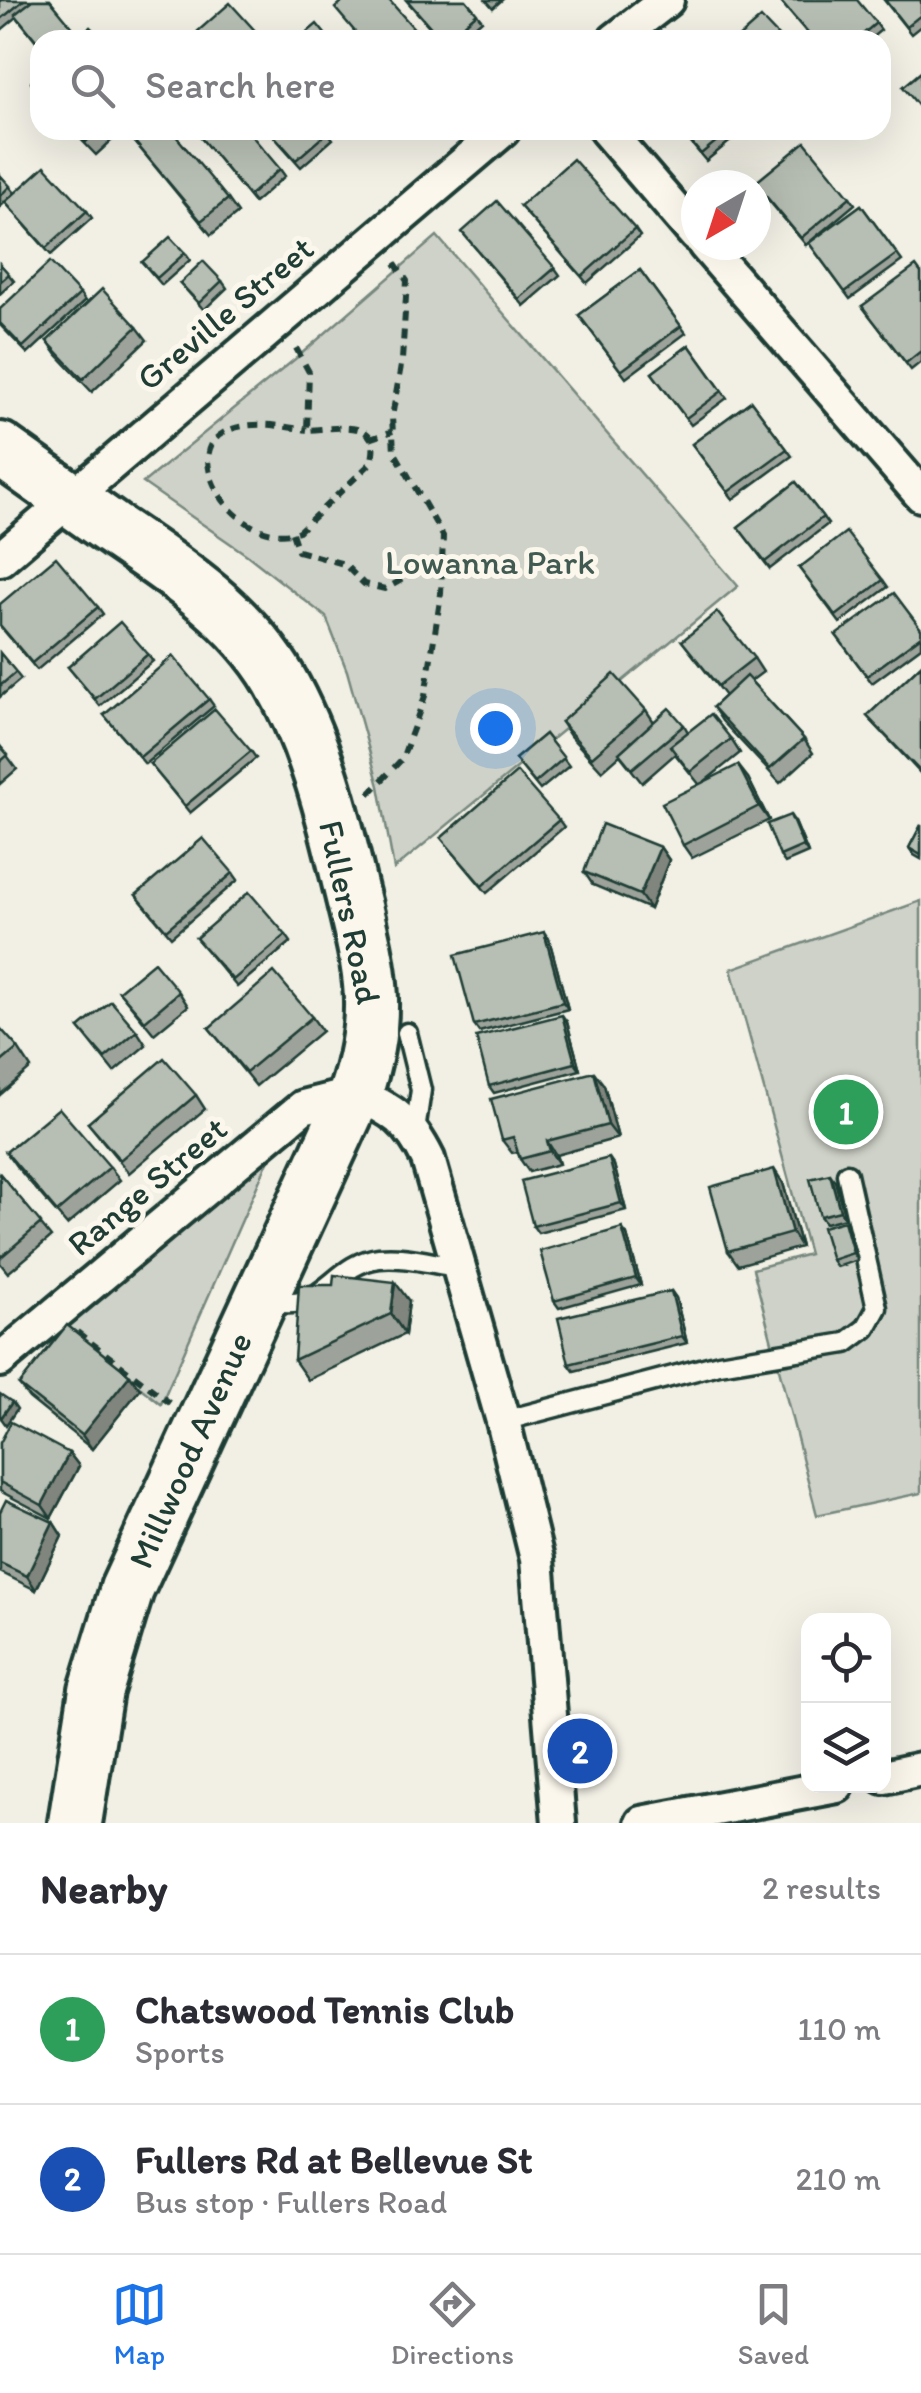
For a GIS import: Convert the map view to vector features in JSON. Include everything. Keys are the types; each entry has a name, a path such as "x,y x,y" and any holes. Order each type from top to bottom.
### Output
{"main road":[{"name":"Fullers Road","path":"0,449 222,610 267,661 289,698 311,751 347,872 371,985 374,1004 370,1048 355,1094"},
{"name":"Millwood Avenue","path":"75,1823 86,1738 110,1635 164,1503 355,1094"}],"street":[{"path":"627,30 666,0"},
{"name":"Greville Street","path":"0,559 492,140"},
{"path":"615,140 681,217"},
{"path":"718,260 921,495"},
{"path":"355,1094 379,1103 415,1131 428,1159 504,1421 536,1560 559,1823"},
{"name":"Range Street","path":"0,1360 304,1107 355,1094"},
{"path":"891,1775 921,1769"},
{"path":"642,1823 801,1793"}],"lane":[{"path":"407,1033 421,1090 415,1131"},
{"path":"504,1421 719,1364 846,1343 866,1328 877,1308 846,1174"},
{"path":"260,1297 288,1306 306,1302 346,1272 378,1258 457,1267"}],"path":[{"path":"368,795 402,759 425,696 443,536 394,451 407,281 375,238"},
{"path":"279,320 308,372 308,430"},
{"path":"248,426 308,430 357,427 370,438 374,452 371,463 348,481 325,510 292,533 256,531 236,515 212,481 210,447 221,434 248,426"},
{"path":"370,438 393,431"},
{"path":"292,533 298,550 344,564 364,584 385,588 429,566 442,569"},
{"path":"54,1314 171,1404"}],"green space":[{"name":"Lowanna Park","path":"437,236 738,586 394,869 379,786 347,671 326,617 247,555 143,483"},
{"path":"921,901 921,1493 817,1515 753,1269 809,1254 731,969"},
{"path":"276,1143 161,1404 62,1326"}],"building":[{"path":"0,0 24,0 0,20"},
{"path":"33,0 50,0 74,29 30,33 15,14"},
{"path":"344,0 389,0 415,30 354,30 335,8"},
{"path":"407,0 466,0 477,13 457,30 433,30"},
{"path":"857,0 876,23 868,30 805,30 781,2"},
{"path":"885,0 921,0 921,15 906,27"},
{"path":"230,3 254,30 199,30"},
{"path":"761,18 772,30 747,30"},
{"path":"921,72 921,109 903,87"},
{"path":"133,140 179,140 228,199 201,221"},
{"path":"203,140 255,140 280,169 249,196"},
{"path":"278,140 319,140 296,160"},
{"path":"689,140 718,140 701,154"},
{"path":"805,142 850,197 801,238 771,202 771,170"},
{"path":"573,159 635,229 582,276 520,206"},
{"path":"45,166 87,211 46,248 5,202"},
{"path":"0,175 10,186 0,196"},
{"path":"497,201 555,268 519,299 462,232"},
{"path":"861,205 897,254 845,292 809,243"},
{"path":"170,237 185,253 157,278 142,262"},
{"path":"203,261 222,281 199,303 180,283"},
{"path":"50,262 80,294 23,347 0,323 0,309"},
{"path":"0,264 9,274 0,282"},
{"path":"916,266 921,273 921,351 906,363 862,306"},
{"path":"640,270 681,326 621,371 579,315"},
{"path":"102,289 137,327 83,379 47,341"},
{"path":"689,345 722,391 686,418 652,373"},
{"path":"751,401 787,449 728,492 692,444"},
{"path":"796,482 823,517 765,562 738,527"},
{"path":"846,532 883,580 836,616 799,568"},
{"path":"56,557 98,607 32,663 0,625 0,604"},
{"path":"894,593 921,629 921,636 867,676 836,635"},
{"path":"717,612 754,658 718,686 682,641"},
{"path":"120,622 148,654 95,699 68,667"},
{"path":"0,653 16,672 0,686"},
{"path":"173,656 209,699 140,757 104,715"},
{"path":"921,665 921,770 920,771 867,716"},
{"path":"614,674 646,710 592,757 561,722"},
{"path":"746,676 804,739 770,769 713,707"},
{"path":"669,708 684,725 632,769 619,753"},
{"path":"215,709 251,751 185,806 150,764"},
{"path":"711,714 731,739 690,772 670,746"},
{"path":"545,734 564,758 535,783 515,759"},
{"path":"0,746 8,755 0,762"},
{"path":"738,765 759,806 683,845 662,803"},
{"path":"517,772 559,820 482,886 441,838"},
{"path":"790,815 803,846 780,856 767,824"},
{"path":"602,824 660,847 640,895 584,872"},
{"path":"921,825 921,855 909,848"},
{"path":"203,838 233,873 166,930 136,895"},
{"path":"249,892 286,935 233,980 196,938"},
{"path":"544,932 563,1002 474,1025 455,955"},
{"path":"154,962 179,992 145,1021 119,991"},
{"path":"274,972 312,1017 246,1072 209,1028"},
{"path":"111,1001 137,1031 105,1058 79,1028"},
{"path":"562,1015 575,1063 489,1086 476,1037"},
{"path":"0,1028 18,1048 0,1063"},
{"path":"164,1058 196,1095 120,1160 88,1123"},
{"path":"594,1072 608,1125 547,1141 550,1151 520,1159 513,1137 502,1140 491,1099"},
{"path":"59,1108 110,1167 57,1212 6,1152"},
{"path":"609,1158 621,1203 533,1226 521,1181"},
{"path":"774,1169 792,1233 728,1251 710,1187"},
{"path":"0,1174 41,1223 0,1258"},
{"path":"830,1174 840,1211 820,1216 810,1179"},
{"path":"844,1221 853,1253 832,1260 822,1227"},
{"path":"622,1228 636,1278 554,1301 540,1251"},
{"path":"334,1275 395,1282 391,1314 294,1360 299,1285 333,1285"},
{"path":"671,1291 682,1336 569,1364 558,1318"},
{"path":"67,1325 130,1375 82,1435 19,1385"},
{"path":"0,1394 12,1402 1,1418 0,1417"},
{"path":"11,1422 69,1453 42,1505 0,1482 0,1443"},
{"path":"6,1500 53,1522 27,1576 0,1563 0,1512"}],"place":[{"name":"Chatswood Tennis Club","path":"846,1112"},
{"name":"Fullers Rd at Bellevue St","path":"580,1751"}]}
